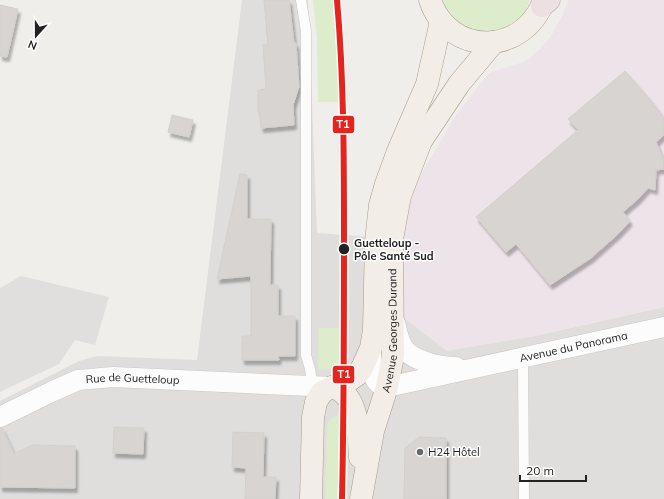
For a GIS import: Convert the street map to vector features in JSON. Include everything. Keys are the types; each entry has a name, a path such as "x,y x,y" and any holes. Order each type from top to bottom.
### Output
{"main road":[{"path":"430,0 434,11 451,31 462,37 479,42 506,40 523,31 533,22 545,2"},
{"name":"Avenue Georges Durand","path":"311,499 314,407 322,392 322,386 340,386 357,375 362,368 371,348 374,330 376,242 380,205 398,151 426,84 441,21"},
{"name":"Avenue Georges Durand","path":"361,494 373,431 387,387 393,356 392,239 400,196 421,141 459,84 494,42"},
{"path":"322,386 344,392 352,403 358,429 361,494"}],"street":[{"name":"Avenue du Panorama","path":"393,316 399,338 404,348 417,358 449,367 482,366"},
{"name":"Avenue du Panorama","path":"387,387 664,327"},
{"path":"371,348 374,378 379,384 387,387"},
{"name":"Rue de Guetteloup","path":"0,417 78,380 113,377 322,386"},
{"name":"Rue de Guetteloup","path":"273,384 289,388 300,395 308,406 313,417"}],"lane":[{"path":"301,0 306,31 306,355 310,369 322,386"},
{"path":"523,358 524,499"}],"shaded area":[{"path":"242,0 308,0 317,233 399,239 530,337 664,307 664,499 0,499 0,401 79,361 97,356 197,360"},
{"path":"569,0 664,0 664,307 530,337 447,351 404,318 399,239 413,188 456,115 489,73 526,61 540,49 551,36"},
{"path":"21,276 109,297 95,345 75,340 59,364 0,392 0,288"}],"green space":[{"path":"313,0 340,0 348,102 318,102 317,40"},
{"path":"441,0 530,0 524,14 503,30 475,32 451,19"},
{"path":"319,328 348,328 348,356 326,370 318,369"},
{"path":"340,415 347,418 349,437 347,499 325,499 327,425 332,418"}],"building":[{"path":"264,0 289,0 294,43 296,43 299,87 293,105 294,125 261,128 260,113 258,112 258,90 266,89 263,45 268,45"},
{"path":"0,5 18,9 7,57 0,56"},
{"path":"625,71 650,99 664,118 664,135 656,142 663,159 664,169 656,170 655,190 648,188 623,212 630,221 619,233 591,258 550,285 516,244 506,252 476,217 578,130 568,119"},
{"path":"172,115 193,120 189,137 168,132"},
{"path":"240,174 247,175 247,219 271,219 270,285 278,285 278,316 295,316 295,356 278,356 279,360 242,360 242,336 251,336 251,276 217,279"},
{"path":"114,427 144,428 143,454 113,453"},
{"path":"0,428 2,428 14,454 32,445 75,446 75,488 0,487"},
{"path":"233,432 264,433 263,477 276,477 275,499 245,499 246,468 232,467"},
{"path":"419,437 446,438 446,499 404,499 405,448"}],"transit line":[{"name":"T1","path":"337,0 344,149 344,369 342,499"}],"place":[{"name":"Guetteloup - Pôle Santé Sud","path":"344,249"},
{"name":"H24 Hôtel","path":"420,452"}]}
